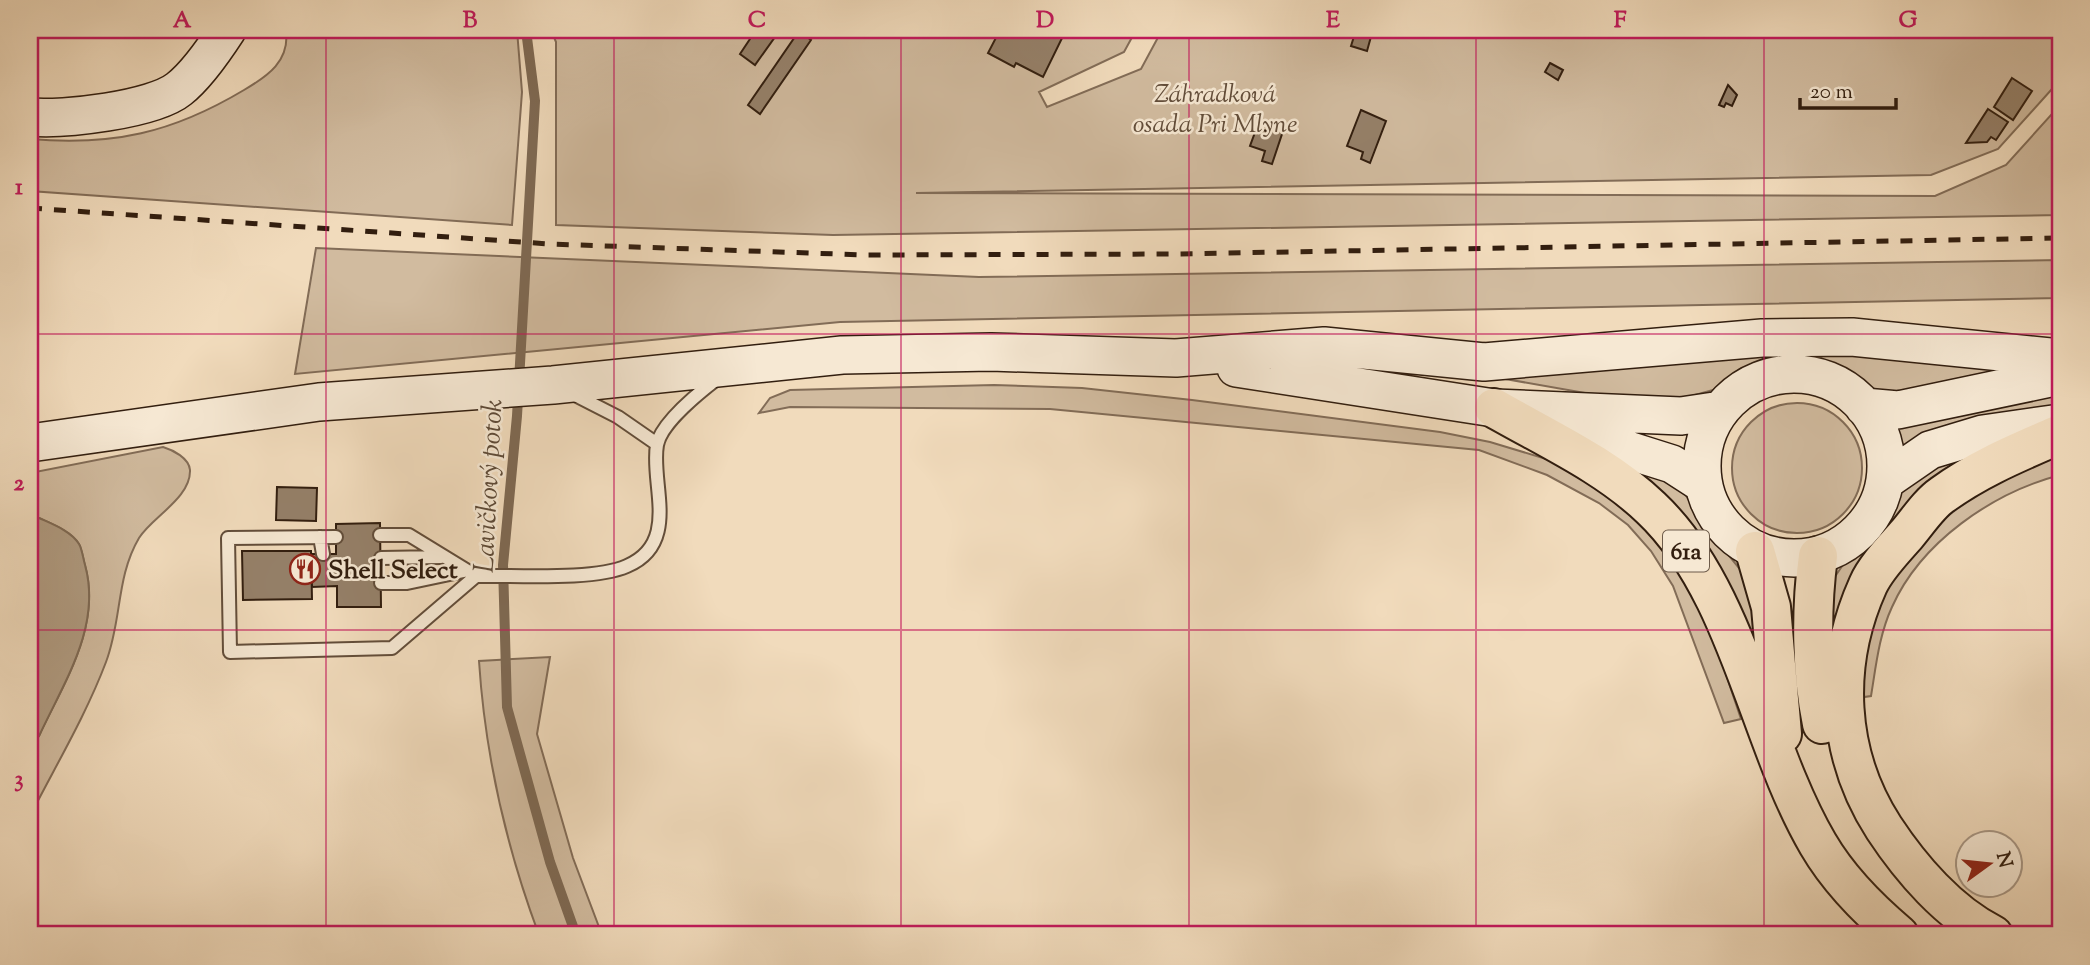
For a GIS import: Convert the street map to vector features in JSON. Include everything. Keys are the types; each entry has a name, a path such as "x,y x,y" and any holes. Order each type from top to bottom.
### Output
{"main road":[{"path":"30,117 56,119 134,106 178,90 227,30"},
{"path":"30,443 249,410 553,385 842,355 977,352 1176,358 1324,346 1484,362 1762,338 1852,337 2060,358"},
{"path":"1176,358 1494,408 1681,416 1721,410"},
{"path":"1792,374 1831,382 1864,407 1883,442 1885,481 1877,506 1862,528 1842,545 1818,556 1786,559 1755,551 1737,539 1721,523 1709,505 1703,484 1704,445 1721,410 1752,384 1792,374"},
{"path":"1864,407 1898,410 2060,376"},
{"path":"1494,408 1672,464 1703,484"},
{"name":"61a","path":"1494,408 1612,475 1652,509 1690,555 1720,614 1803,816 1839,876 1899,935"},
{"path":"1885,481 1930,450 1983,434 2060,423"},
{"path":"1993,935 1957,911 1928,883 1895,844 1873,810 1857,774 1844,721 1842,680 1849,637 1869,582 1940,496 1993,463 2060,434"},
{"name":"61a","path":"1755,551 1771,607 1785,771"},
{"path":"1818,556 1814,587 1816,664 1821,717 1837,780 1869,842 1898,880 1920,902 1970,935"}],"lane":[{"path":"381,583 407,583 470,573 602,572 626,567 640,558 652,544 659,526 657,444 694,396 736,365"},
{"path":"553,385 618,417 657,444"},
{"path":"380,535 409,536 470,573"},
{"path":"320,537 323,554"},
{"path":"336,537 228,538 230,652 393,648 470,573"},
{"path":"381,558 442,557"}],"green space":[{"path":"286,30 517,30 522,92 512,225 30,191 30,139 60,141 115,138 167,126 192,117 218,105 269,73 281,59"},
{"name":"Záhradková osada Pri Mlyne","path":"551,30 1136,30 1124,52 1039,92 1047,107 1141,69 1162,30 2060,30 2060,80 1998,149 1931,175 916,193 1935,196 2006,165 2060,105 2060,215 833,235 556,225 556,42"},
{"path":"316,248 979,277 2060,260 2060,298 840,322 295,374"},
{"path":"1757,351 1890,356 2011,370 1896,396 1869,387 1834,364 1772,358 1740,369 1713,390 1670,402 1585,393 1494,377"},
{"path":"994,385 1082,388 1440,432 1490,442 1556,462 1602,486 1662,542 1710,627 1741,719 1724,723 1673,586 1651,551 1628,525 1599,503 1547,475 1479,450 1050,409 790,407 759,413 770,398 790,390"},
{"path":"2060,391 2060,406 1900,453 1891,423"},
{"path":"1797,403 1822,408 1843,422 1857,443 1862,468 1857,493 1843,514 1822,528 1797,533 1772,528 1751,514 1737,493 1732,468 1737,443 1751,422 1772,408"},
{"path":"163,447 184,458 190,470 189,480 178,498 139,538 126,568 115,630 106,662 80,721 30,816 30,747 39,736 78,653 85,632 89,588 82,551 76,539 61,528 39,518 30,521 30,473"},
{"path":"1987,449 1925,493 1828,676 1832,581 1851,553 1880,527 1902,489 1932,462"},
{"path":"2060,453 2060,475 2009,494 1985,508 1961,523 1921,561 1905,583 1884,628 1871,696 1857,698 1862,663 1881,601 1914,548 1936,524 1962,502 1991,483"},
{"path":"1620,460 1675,479 1712,535 1748,579 1763,692"},
{"path":"550,657 537,734 573,858 602,935 539,935 517,869 492,766 479,661"}],"shaded area":[{"path":"39,518 76,539 82,551 89,588 85,632 78,653 39,736 30,747 30,521"}],"building":[{"path":"756,30 780,30 755,65 740,54"},
{"path":"1000,30 1065,32 1043,77 1016,63 1014,67 988,53"},
{"path":"1356,30 1372,33 1367,51 1351,46"},
{"path":"799,31 811,40 760,114 748,105"},
{"path":"1550,63 1563,70 1558,80 1545,72"},
{"path":"2012,78 2032,91 2013,120 1994,107"},
{"path":"1728,85 1737,95 1732,106 1726,103 1724,107 1719,105"},
{"path":"1988,109 2008,122 1996,140 1991,137 1987,142 1966,143"},
{"path":"1361,110 1386,121 1370,163 1361,159 1363,152 1347,146"},
{"path":"1257,127 1271,133 1272,127 1283,131 1272,164 1262,161 1265,151 1250,146"},
{"path":"277,487 317,488 316,521 276,520"},
{"path":"380,523 381,607 337,607 337,586 312,587 311,554 336,554 336,524"},
{"path":"242,551 311,551 312,599 243,600"}],"waterway":[{"name":"Lavičkový potok","path":"526,30 535,101 517,416 503,565 507,707 550,862 576,935"}],"railway":[{"path":"30,208 550,244 867,255 1174,254 2060,238"}],"place":[{"name":"Shell Select","path":"305,569"}]}
